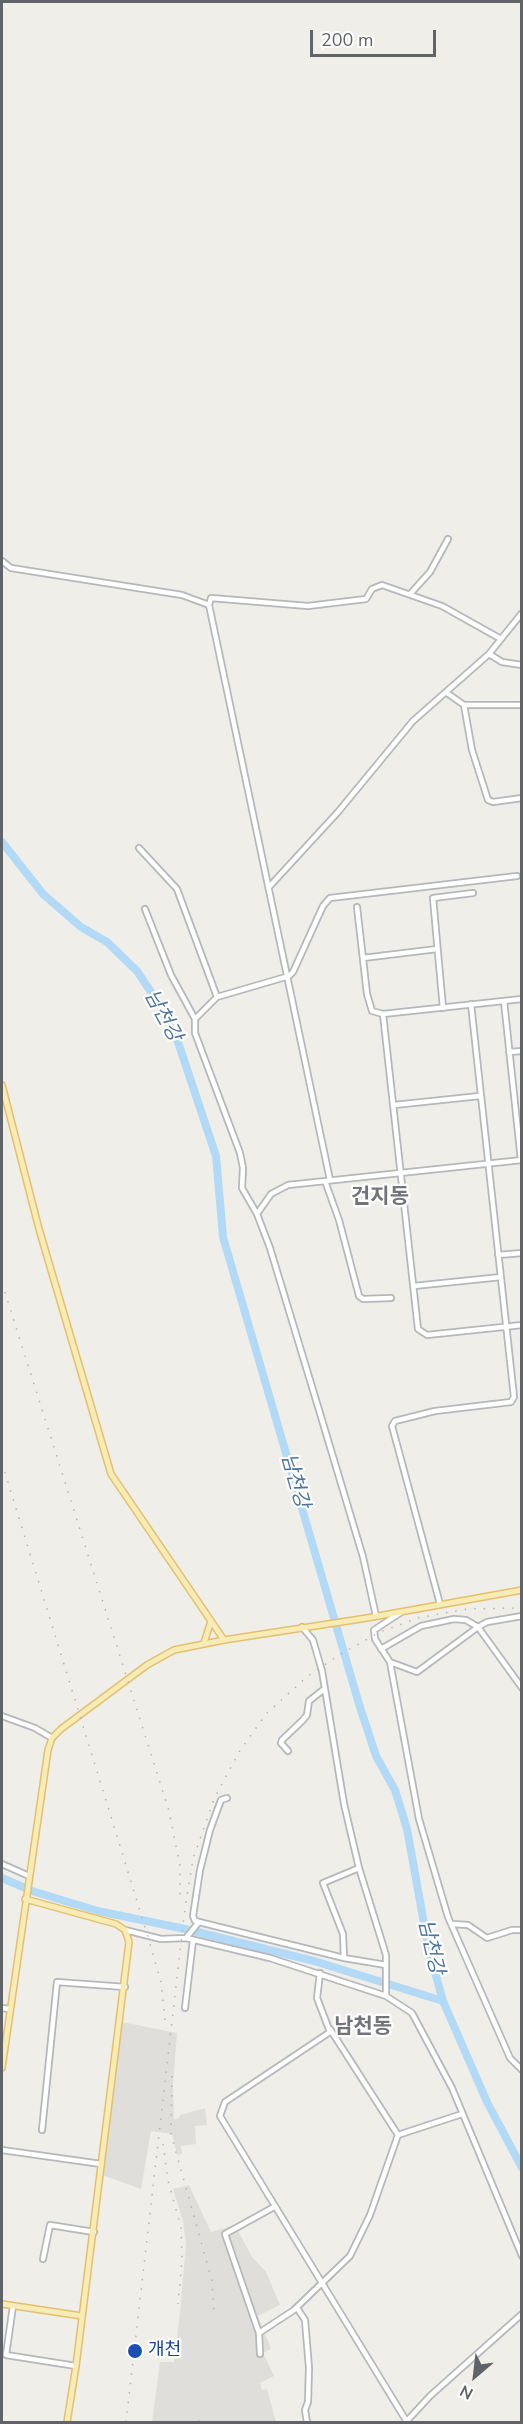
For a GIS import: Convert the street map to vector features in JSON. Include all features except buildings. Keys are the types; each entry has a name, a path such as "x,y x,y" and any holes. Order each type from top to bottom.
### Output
{"main road":[{"path":"2,1085 39,1229 111,1474 224,1640"},
{"path":"2,2068 25,1897 52,1738 79,1715 165,1654 204,1643 376,1617 522,1590"},
{"path":"204,1643 211,1622"},
{"path":"25,1897 111,1923 124,1930 129,1941 125,1988 94,2207 94,2232 67,2422"},
{"path":"2,2304 82,2316"}],"street":[{"path":"411,593 430,572 448,539"},
{"path":"2,561 11,568 182,595 209,605"},
{"path":"391,1298 363,1299 359,1296 327,1180 289,976 209,605 211,598 215,597 289,605 340,603 366,599 372,589 382,585 411,593 468,619 501,639"},
{"path":"269,887 338,812 413,721 489,654 522,614"},
{"path":"512,627 522,627"},
{"path":"489,654 502,662 522,665"},
{"path":"447,693 464,705 522,705"},
{"path":"464,705 472,750 488,800 493,802 522,798"},
{"path":"139,848 177,889 217,998"},
{"path":"195,1019 217,998 289,976 293,972 323,906 330,898 517,876"},
{"path":"443,1008 433,898 474,893"},
{"path":"357,907 372,1011 383,1014 522,999"},
{"path":"145,909 171,975 195,1019 195,1033 240,1153 243,1168 242,1188 257,1214 270,1248 363,1557 376,1617"},
{"path":"363,958 437,949"},
{"path":"257,1214 265,1201 288,1185 521,1160 504,1001"},
{"path":"440,1604 392,1426 395,1421 435,1411 511,1402 514,1394 471,1005"},
{"path":"383,1014 418,1329 424,1335 522,1325"},
{"path":"510,1052 522,1051"},
{"path":"394,1105 480,1096"},
{"path":"498,1255 522,1253"},
{"path":"414,1286 501,1277"},
{"path":"514,1394 522,1393"},
{"path":"401,1612 374,1630 375,1640 390,1662 419,1819 452,1924 485,2006 510,2058 522,2070"},
{"path":"390,1662 417,1672 487,1622 522,1616"},
{"path":"381,1649 421,1626 460,1619 478,1627 522,1688"},
{"path":"302,1627 317,1649 341,1788 359,1868 382,1941 386,1965 386,1993"},
{"path":"288,1751 282,1740 307,1715 309,1701 323,1690"},
{"path":"2,1716 35,1728 52,1738"},
{"path":"227,1798 221,1800 200,1870 193,1916 199,1922 344,1958 386,1965"},
{"path":"2,1864 29,1878"},
{"path":"344,1958 343,1934 323,1883 359,1868"},
{"path":"186,1938 199,1922"},
{"path":"452,1924 468,1925 487,1938 512,1930 522,1930"},
{"path":"124,1930 160,1939 186,1938 270,1958 386,1993 412,2013 452,2088 522,2256"},
{"path":"185,2008 193,1940"},
{"path":"320,1973 317,1998 330,2029 398,2135"},
{"path":"42,2130 57,1982 125,1988"},
{"path":"2,2008 9,2009"},
{"path":"330,2029 330,2032 225,2102 222,2107 222,2121 407,2422 430,2396 522,2314"},
{"path":"398,2135 462,2114"},
{"path":"259,2333 297,2308 343,2266 359,2241 398,2135"},
{"path":"2,2150 101,2164"},
{"path":"260,2354 259,2333 225,2234 274,2207"},
{"path":"43,2259 50,2225 94,2232"},
{"path":"13,2306 6,2355 76,2366"},
{"path":"297,2308 305,2320 309,2368 308,2402 305,2410 307,2422"}],"shaded area":[{"path":"122,2022 177,2033 173,2085 174,2119 205,2108 207,2125 195,2126 196,2144 181,2146 182,2154 177,2155 172,2134 151,2131 141,2189 102,2175"},
{"path":"189,2185 211,2232 235,2225 252,2257 266,2272 280,2305 258,2316 271,2349 263,2353 274,2376 260,2383 262,2390 267,2389 276,2422 152,2422 160,2362 174,2362 180,2312 186,2244 183,2221 173,2189"}],"waterway":[{"name":"남천강","path":"2,842 43,894 81,927 107,942 137,971 157,1001 178,1042 216,1156 223,1237 359,1704 376,1756 395,1790 407,1829 429,1951 443,2001 487,2102 522,2168"},
{"path":"2,1878 32,1891 98,1911 185,1929 314,1961 443,2001"}],"railway":[{"path":"2,1283 169,1811 180,1866 180,1896"},
{"path":"2,1463 148,1937 161,1982 165,2021"},
{"path":"126,2422 185,1908 193,1859 214,1799 239,1752 266,1714 308,1676 339,1655 380,1632 418,1618 467,1609 522,1608"},
{"path":"172,2076 171,2134 212,2281 214,2313"},
{"path":"163,2144 168,2181 181,2227 182,2260 178,2304"},
{"path":"199,2422 200,2414"}],"place":[{"name":"개천","path":"135,2351"}],"district":[{"name":"건지동","path":"380,1198"},
{"name":"남천동","path":"363,2028"}]}
